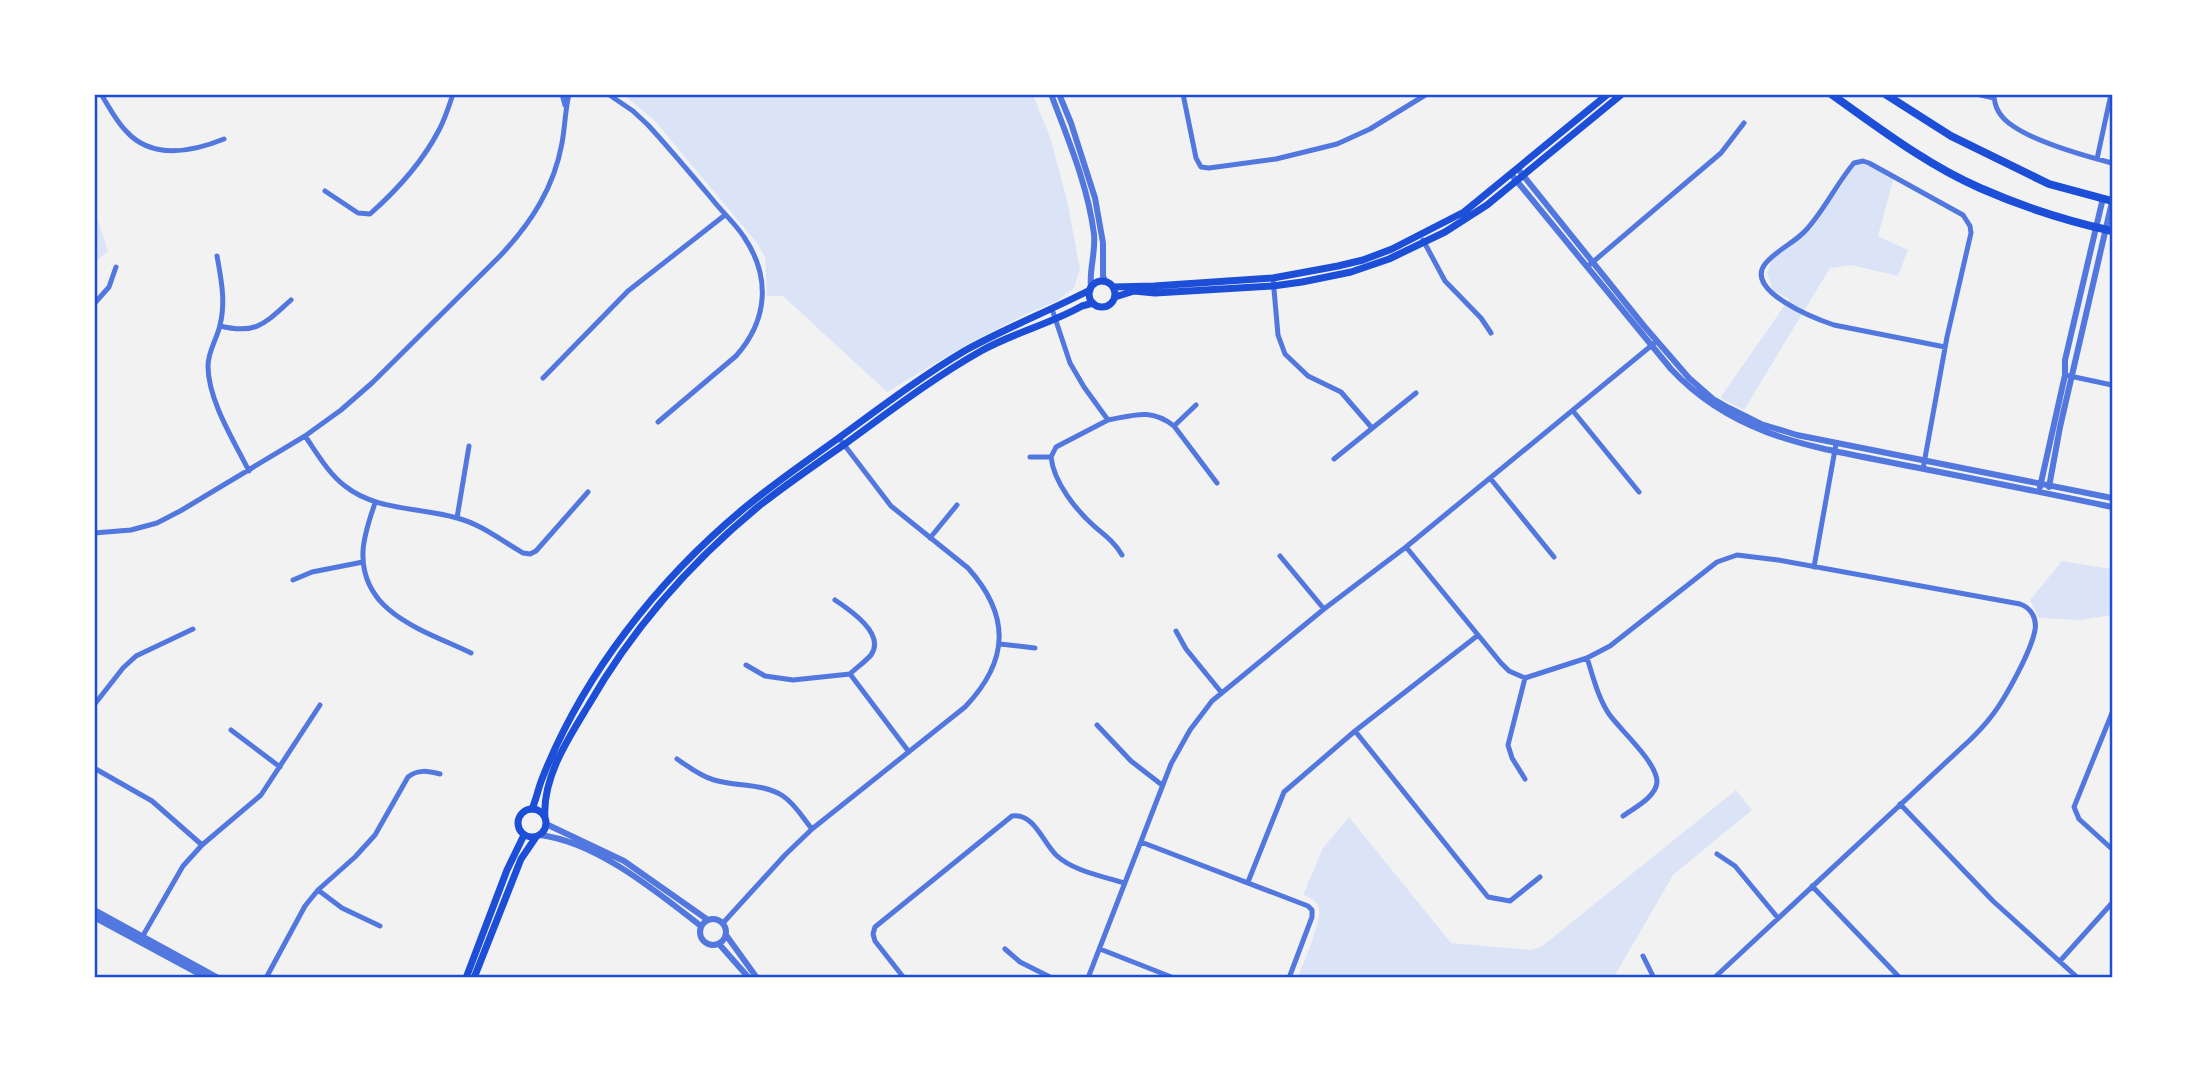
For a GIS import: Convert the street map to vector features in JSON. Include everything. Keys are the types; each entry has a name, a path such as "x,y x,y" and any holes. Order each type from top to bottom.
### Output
{"highway":[{"path":"1831,94 1907,148 1979,188 2033,210 2109,230"},
{"path":"1885,94 1951,136 2049,184 2112,201"}],"main road":[{"path":"1422,239 1464,212 1608,94"},
{"path":"1115,297 1134,291 1155,293 1273,282 1363,260 1422,239 1470,217 1622,94"},
{"path":"1053,314 1098,282 1105,282 1113,287 1273,282"},
{"path":"474,978 521,859 544,830 546,792 570,737 598,687 638,630 671,590 723,537 760,505 935,369 968,349 1053,314 1093,303 1104,307 1111,304 1115,297 1113,287"},
{"path":"1091,289 1090,298 1093,303"},
{"path":"532,810 549,763 581,699 620,640 652,600 685,564 742,510 841,441"},
{"path":"524,835 519,828 519,818 525,812 538,811 546,821"},
{"path":"524,835 538,836"},
{"path":"466,978 507,870 524,835"}],"street":[{"path":"101,94 125,131 132,138 153,148 181,151 224,139"},
{"path":"325,191 358,213 370,214 416,167 440,130 453,94"},
{"path":"562,94 566,108"},
{"path":"94,533 131,530 157,523 249,471 304,436 341,410 372,383 520,234 536,213 551,181 562,141 569,94"},
{"path":"608,94 648,125 742,234 758,263 762,293 759,319 753,333 736,356 658,422"},
{"path":"1051,94 1081,176 1092,222 1095,254 1090,276 1091,289"},
{"path":"1059,94 1095,198 1105,282"},
{"path":"1183,94 1196,158 1201,167 1209,168 1276,159 1337,144 1370,130 1427,94"},
{"path":"1976,94 1994,96 1996,109 2014,127 2052,144 2112,163"},
{"path":"2097,159 2111,94"},
{"path":"1590,265 1721,153 1744,123"},
{"path":"1924,465 1945,347 1971,233 1970,226 1963,215 1869,163 1854,163 1808,228 1765,264 1762,280 1783,302 1834,326 1945,347"},
{"path":"1518,169 1520,178 1685,384 1713,407 1771,434 2112,499"},
{"path":"1511,174 1520,178"},
{"path":"2043,493 2049,485 2068,376 2065,360 2103,198"},
{"path":"2043,493 2041,484 2109,230 2112,201"},
{"path":"542,378 628,291 725,215"},
{"path":"1422,239 1445,281 1481,318 1491,333"},
{"path":"217,256 223,298 220,326 210,351 209,375 218,407 249,471"},
{"path":"94,304 109,287 116,267"},
{"path":"1273,282 1278,335 1285,354 1308,376 1341,393 1372,428"},
{"path":"220,326 239,330 251,329 259,326 291,300"},
{"path":"1053,314 1070,363 1108,420"},
{"path":"1088,978 1162,785 1190,730 1221,692 1406,547 1654,343"},
{"path":"2068,376 2112,385"},
{"path":"1334,459 1416,393"},
{"path":"1174,426 1196,405"},
{"path":"1573,411 1639,492"},
{"path":"1122,555 1116,544 1074,505 1056,476 1051,457 1056,447 1108,420 1149,414 1165,419 1174,426 1217,483"},
{"path":"304,436 337,479 356,494 375,503 457,518 483,529 523,553 536,551 588,492"},
{"path":"723,923 812,829 965,707 992,670 1000,644 994,608 986,590 968,568 891,506 841,441"},
{"path":"457,518 469,446"},
{"path":"1814,567 1835,448"},
{"path":"1030,457 1051,457"},
{"path":"1924,465 2112,507"},
{"path":"1490,478 1554,557"},
{"path":"375,503 365,538 363,562 369,582 388,610 411,627 471,653"},
{"path":"930,538 957,505"},
{"path":"1406,547 1477,636 1509,671 1525,678 1587,658 1621,639 1710,566 1726,558 1747,555 2020,604 2033,615 2035,629 2028,649 1991,718 1714,978"},
{"path":"1280,556 1324,609"},
{"path":"293,580 312,572 363,562"},
{"path":"746,665 765,676 793,680 850,674 870,656 874,644 873,636 859,617 835,600"},
{"path":"94,705 123,667 136,656 193,629"},
{"path":"1176,631 1186,649 1221,692"},
{"path":"1248,882 1284,792 1355,731 1477,636"},
{"path":"1000,644 1035,648"},
{"path":"1587,658 1606,709 1656,775 1654,790 1623,816"},
{"path":"850,674 909,752"},
{"path":"1525,678 1508,745 1512,758 1525,779"},
{"path":"141,939 183,866 202,845 261,795 320,705"},
{"path":"2112,713 2074,807 2079,819 2112,849"},
{"path":"1097,725 1131,761 1162,785"},
{"path":"231,730 280,767"},
{"path":"1355,731 1488,897 1510,901 1540,877"},
{"path":"677,759 695,772 717,781 777,792 795,807 812,829"},
{"path":"94,768 152,801 202,845"},
{"path":"267,978 305,906 318,890 355,858 374,835 408,777 415,772 426,770 440,774"},
{"path":"1900,804 1993,901 2078,978"},
{"path":"904,978 875,941 875,927 1012,816 1027,818 1057,856 1065,862 1124,883"},
{"path":"546,821 624,861 708,920"},
{"path":"538,836 564,840 607,860 653,888 701,926"},
{"path":"1141,842 1308,906 1312,917 1289,978"},
{"path":"1717,854 1735,866 1778,918"},
{"path":"1812,886 1897,976"},
{"path":"318,890 342,908 380,926"},
{"path":"2060,961 2112,903"},
{"path":"94,910 207,978"},
{"path":"94,916 218,978"},
{"path":"726,935 719,944 711,945 704,942 701,926 708,920 716,919 723,923 726,926 726,935 757,978"},
{"path":"719,944 749,978"},
{"path":"1004,949 1020,962 1052,978"},
{"path":"1100,949 1174,978"},
{"path":"1643,956 1654,978"}],"shaded area":[{"path":"624,95 1033,95 1050,137 1067,200 1080,269 1074,288 1057,301 966,345 887,392 783,296 767,296 765,257 757,243 654,120"},
{"path":"1858,161 1894,177 1878,236 1908,250 1898,276 1851,265 1830,268 1744,410 1720,398 1789,299 1773,290 1767,273 1773,257 1812,229"},
{"path":"95,212 108,251 95,262"},
{"path":"2062,561 2112,569 2112,615 2081,620 2039,618 2030,600"},
{"path":"1736,790 1752,810 1673,875 1614,977 1298,977 1312,943 1319,915 1315,902 1303,895 1323,848 1349,817 1451,943 1531,950 1541,947"}]}
